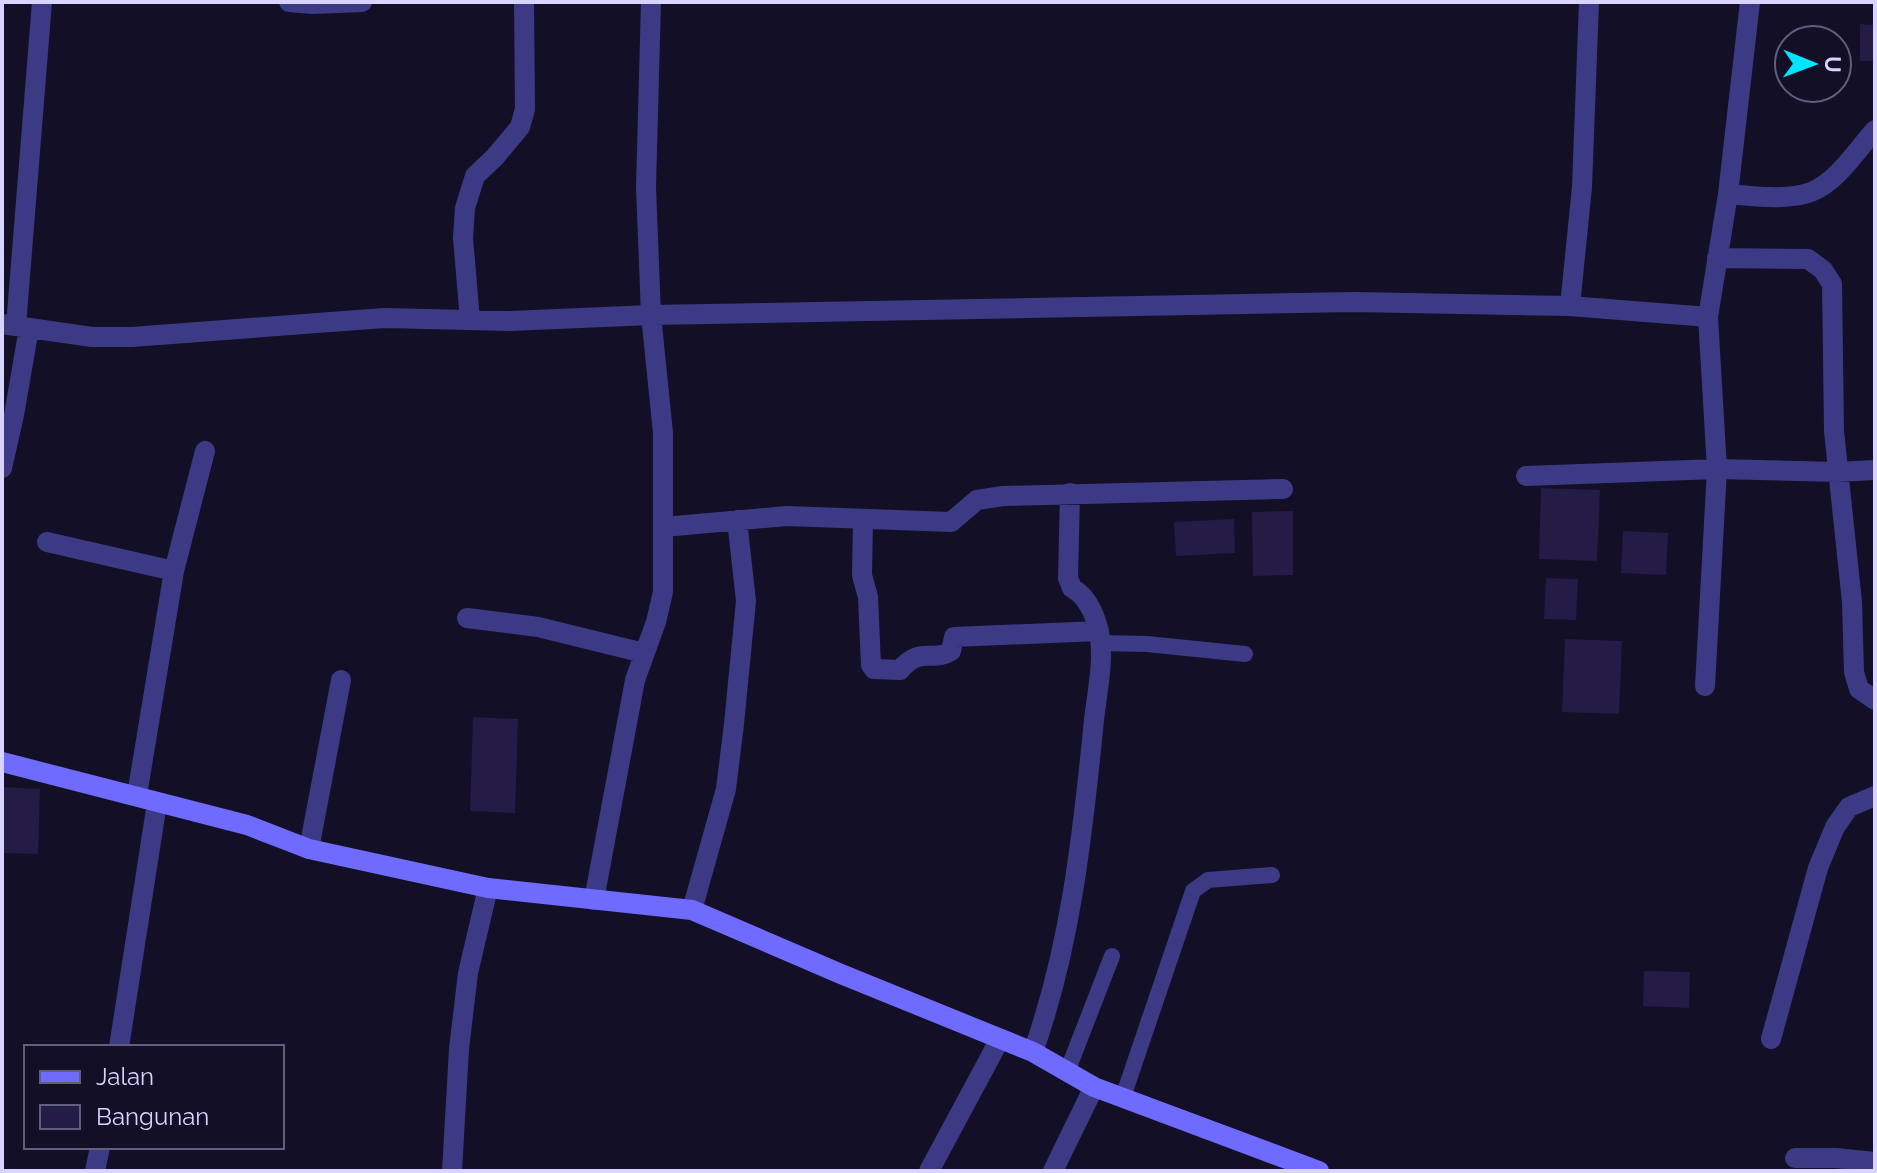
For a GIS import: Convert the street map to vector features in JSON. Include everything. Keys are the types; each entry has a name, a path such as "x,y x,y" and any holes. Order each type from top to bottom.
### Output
{"street":[{"path":"2,468 14,415 15,326 42,2"},
{"path":"289,2 362,2"},
{"path":"470,320 463,238 465,208 475,176 520,127 525,109 524,2"},
{"path":"594,900 635,680 656,622 663,592 663,433 651,315 646,187 651,2"},
{"path":"1570,306 1582,187 1589,2"},
{"path":"1705,686 1717,469 1708,317 1728,194 1750,2"},
{"path":"1728,194 1768,196 1810,193 1829,181 1875,130"},
{"path":"1717,258 1808,259 1817,263 1832,284 1837,472 1852,602 1854,672 1859,689 1875,700"},
{"path":"15,326 92,337 132,337 384,318 470,320 1354,302 1570,306 1708,317"},
{"path":"137,795 174,571 205,451"},
{"path":"1526,476 1717,469 1875,470"},
{"path":"664,527 787,516 951,522 977,500 1003,496 1283,489"},
{"path":"1033,1052 1052,1000 1080,856 1100,637 1088,603 1072,588 1068,578 1070,493"},
{"path":"692,910 726,789 734,724 746,601 737,520"},
{"path":"863,520 862,575 868,597 871,665 874,669 900,670 912,657 945,655 951,651 952,640 957,637 1100,637"},
{"path":"47,542 174,571"},
{"path":"467,618 538,627 644,653"},
{"path":"309,849 341,680"},
{"path":"2,762 247,825 309,849 488,888 692,910 1033,1052 1094,1087 1319,1171"},
{"path":"1771,1039 1818,868 1835,827 1849,807 1875,796"},
{"path":"119,1045 157,803"},
{"path":"452,1171 460,1033 468,973 488,888"},
{"path":"929,1171 1000,1039"},
{"path":"1053,1171 1094,1087"},
{"path":"95,1171 100,1149"},
{"path":"1795,1158 1875,1162"}],"lane":[{"path":"1100,637 1245,654"},
{"path":"1123,1097 1193,891 1208,880 1272,875"},
{"path":"1067,1072 1112,956"}],"building":[{"path":"1860,24 1875,25 1875,61 1860,61"},
{"path":"1541,488 1600,490 1597,561 1539,559"},
{"path":"1293,511 1293,575 1253,576 1252,512"},
{"path":"1234,519 1235,553 1176,556 1174,522"},
{"path":"1623,531 1668,533 1666,575 1621,573"},
{"path":"1546,578 1578,579 1576,620 1544,619"},
{"path":"1565,639 1622,641 1619,714 1562,712"},
{"path":"473,717 518,719 515,813 470,811"},
{"path":"2,787 40,789 38,854 2,853"},
{"path":"1644,971 1690,972 1689,1008 1643,1006"}]}
